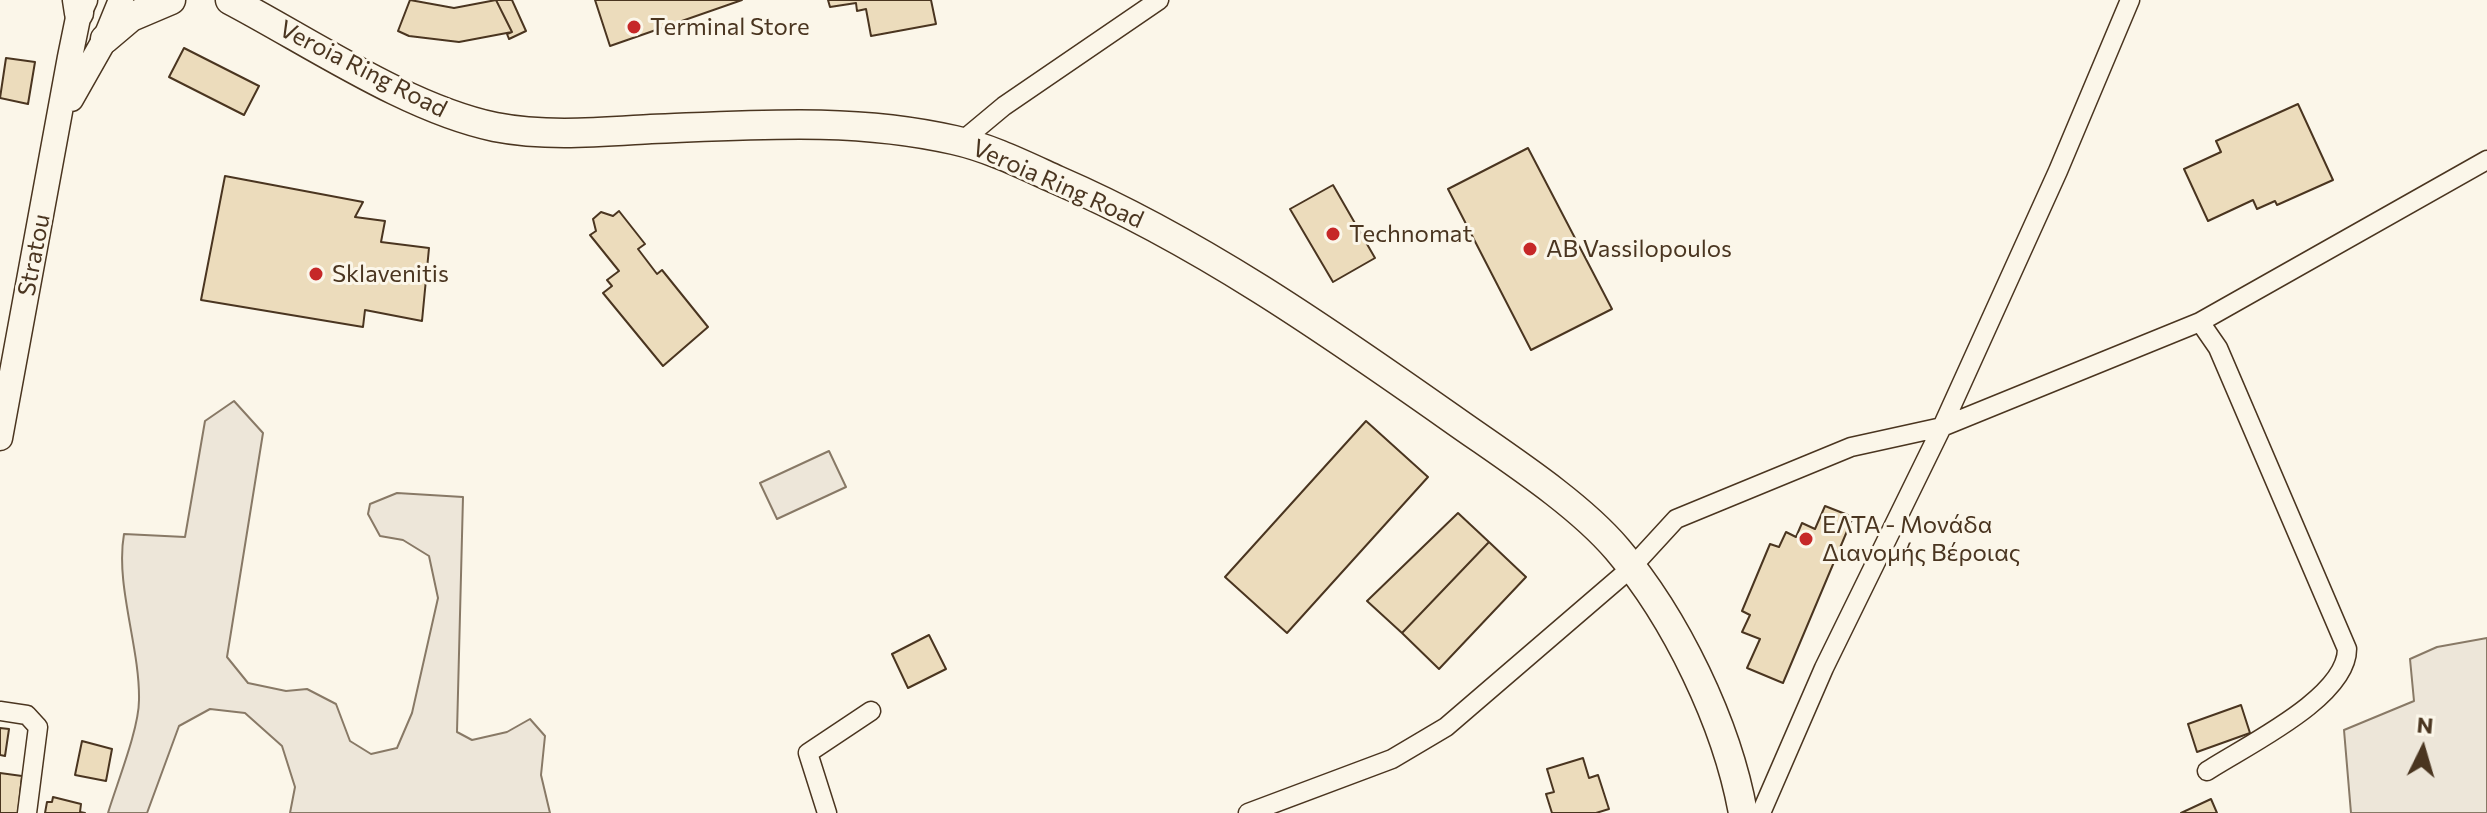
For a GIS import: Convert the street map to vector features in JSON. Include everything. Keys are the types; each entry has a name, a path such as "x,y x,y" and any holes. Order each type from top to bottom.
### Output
{"main road":[{"path":"61,119 105,39 121,0"},
{"path":"105,39 131,17 171,0"},
{"name":"Verοia Ring Road","path":"230,0 429,107 501,128 581,132 828,123 919,132 962,141 1117,206 1255,286 1536,478 1616,547 1679,640 1705,696 1743,813"},
{"name":"Stratou","path":"0,438 81,4"}],"street":[{"path":"962,141 1004,106 1159,0"},
{"path":"1761,813 1824,668 1942,427 2058,171 2130,0"},
{"path":"1248,813 1392,759 1446,727 1631,568 1676,519 1851,447 1942,427 2200,322 2487,160"},
{"path":"2200,322 2218,348 2347,649 2347,663 2335,683 2300,712 2207,771"},
{"path":"0,711 27,715 38,727 27,813"},
{"path":"827,813 808,753 871,711"}],"shaded area":[{"path":"234,401 263,433 227,657 248,683 286,691 307,689 336,704 350,741 371,754 397,748 412,713 438,598 429,556 403,540 380,536 368,514 370,504 397,493 463,497 457,732 472,740 507,732 530,719 545,736 541,775 550,813 290,813 295,787 282,746 245,713 210,709 179,726 147,813 108,813 132,741 139,700 123,574 124,534 185,537 205,421"},
{"path":"829,451 846,487 777,519 760,483"},
{"path":"2487,638 2487,813 2351,813 2344,730 2414,701 2410,659 2437,647"}],"building":[{"path":"410,0 454,8 496,0 512,32 459,42 409,36 398,31"},
{"path":"496,0 512,0 526,31 509,39 507,34 512,32"},
{"name":"Terminal Store","path":"595,0 742,0 610,46"},
{"path":"828,0 931,0 936,24 871,36 866,9 857,11 856,3 830,7"},
{"path":"184,48 259,86 244,115 169,77"},
{"path":"6,58 35,62 28,104 0,98"},
{"path":"2298,104 2333,180 2277,205 2275,201 2257,209 2253,200 2208,221 2184,169 2221,152 2216,141"},
{"name":"AB Vassilopoulos","path":"1528,148 1612,309 1531,350 1448,189"},
{"name":"Sklavenitis","path":"225,176 363,202 355,217 385,221 381,242 429,248 422,321 365,310 363,327 201,300"},
{"name":"Technomat","path":"1333,185 1375,258 1333,282 1290,209"},
{"path":"619,211 645,244 638,249 657,274 662,270 708,327 663,366 603,293 612,286 607,280 619,271 590,235 596,231 593,219 601,212 613,216"},
{"path":"1366,421 1428,477 1287,633 1225,577"},
{"path":"1825,506 1853,517 1783,683 1747,668 1760,639 1742,632 1750,615 1742,611 1770,544 1779,547 1786,532 1796,537 1802,523 1815,529"},
{"path":"1458,513 1489,542 1402,633 1367,601"},
{"path":"1489,542 1526,577 1439,669 1402,633"},
{"path":"929,635 946,669 908,688 892,654"},
{"path":"2241,705 2250,733 2197,752 2188,724"},
{"path":"0,728 9,729 5,756 0,755"},
{"path":"82,741 112,749 106,781 75,775"},
{"path":"1583,758 1589,778 1598,775 1609,809 1596,813 1552,813 1546,794 1554,792 1547,769"},
{"path":"0,773 22,776 18,813 0,813"},
{"path":"53,797 81,804 80,812 85,813 45,813 47,802 52,802"},
{"path":"2211,799 2217,813 2181,813"}],"place":[{"name":"Terminal Store","path":"634,27"},
{"name":"Technomat","path":"1333,234"},
{"name":"AB Vassilopoulos","path":"1530,249"},
{"name":"Sklavenitis","path":"316,274"},
{"name":"ΕΛΤΑ - Μονάδα Διανομής Βέροιας","path":"1806,539"}]}
